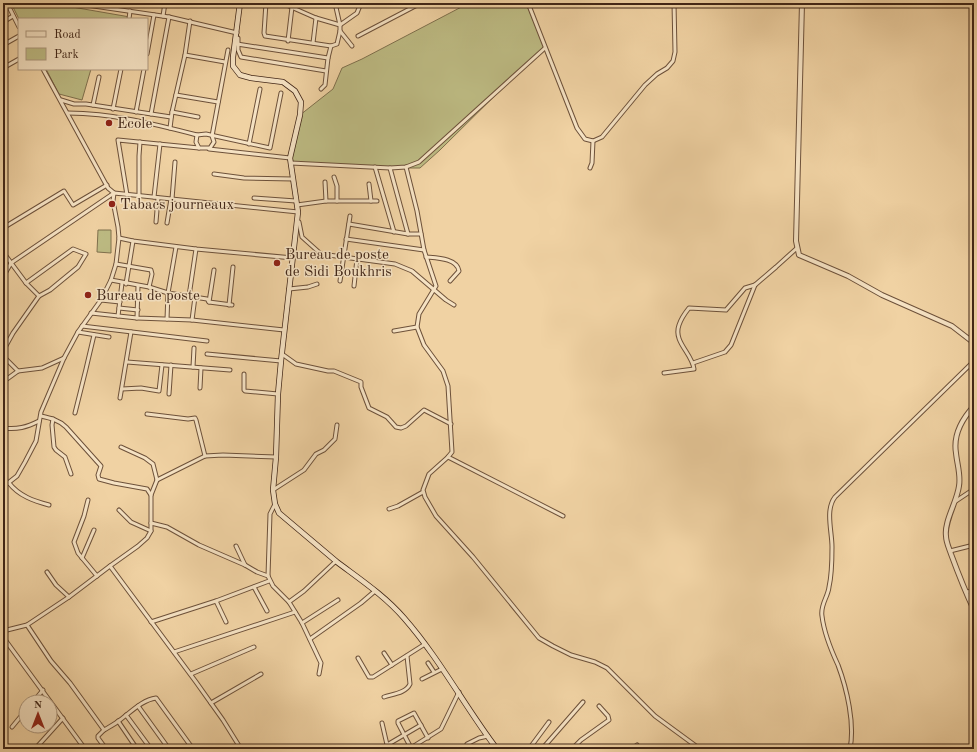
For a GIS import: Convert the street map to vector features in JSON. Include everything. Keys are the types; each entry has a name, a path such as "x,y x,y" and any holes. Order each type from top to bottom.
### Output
{"main road":[{"path":"240,3 236,44 233,57 234,66 240,75 283,82 295,90 301,102 300,115 290,158 298,212 278,394 276,457 273,490 275,504 279,513 336,561 387,600 425,644 459,692 468,709 497,749"}],"street":[{"path":"7,3 18,25"},
{"path":"73,3 169,17 237,33"},
{"path":"163,16 165,3"},
{"path":"266,3 265,36 288,41 331,46 337,44 340,31 335,3"},
{"path":"282,3 316,18 340,25"},
{"path":"340,25 357,12 361,3"},
{"path":"358,36 421,3"},
{"path":"528,3 577,128 585,139 593,141 602,137 644,85 667,68 673,61 675,52 674,3"},
{"path":"802,3 796,241 799,254 848,276 882,295 952,326 974,343"},
{"path":"288,41 292,7"},
{"path":"129,18 130,11"},
{"path":"148,48 154,15"},
{"path":"3,22 13,16"},
{"path":"151,114 169,17"},
{"path":"313,43 316,18"},
{"path":"170,128 172,112 185,55 190,21"},
{"path":"237,27 236,44 241,57 326,71"},
{"path":"340,31 352,46"},
{"path":"3,45 18,37"},
{"path":"236,44 328,58"},
{"path":"321,89 325,85 331,46"},
{"path":"290,164 390,168 406,167 419,162 545,48"},
{"path":"199,148 210,148 214,142 212,136 228,50"},
{"path":"185,55 225,62"},
{"path":"3,68 18,60"},
{"path":"3,487 17,476 36,441 39,421 52,384 64,358 78,332 101,300 111,280 116,264 119,238 113,201 114,194 107,185 44,70"},
{"path":"113,109 121,70"},
{"path":"136,112 144,70"},
{"path":"92,105 99,77"},
{"path":"249,144 260,89"},
{"path":"68,113 89,113 135,120 197,135 206,134 270,148 281,93"},
{"path":"176,95 218,102"},
{"path":"60,100 74,104 92,105 171,117"},
{"path":"172,112 198,117"},
{"path":"197,135 196,142 199,148"},
{"path":"127,195 118,140 290,158"},
{"path":"590,168 592,163 593,141"},
{"path":"139,196 140,142"},
{"path":"156,222 156,197 160,144"},
{"path":"167,223 175,162"},
{"path":"375,167 394,232"},
{"path":"388,509 398,506 423,492 429,474 452,452 448,386 443,371 424,345 417,327 419,314 436,286 424,250 406,167"},
{"path":"390,168 408,234"},
{"path":"214,174 244,178 293,179"},
{"path":"334,177 337,186 337,201"},
{"path":"325,182 326,201"},
{"path":"369,184 371,201"},
{"path":"3,228 64,191 73,206 107,185"},
{"path":"3,277 11,263 114,194 298,212 299,227 302,237 321,254 395,264 412,271 446,300 454,304"},
{"path":"254,198 296,203 326,201 377,201"},
{"path":"340,281 350,216"},
{"path":"349,224 408,234 421,234"},
{"path":"119,238 196,250 293,258"},
{"path":"346,239 424,250"},
{"path":"118,316 120,297 129,267 133,241"},
{"path":"167,319 168,293 176,247"},
{"path":"693,363 725,352 731,345 755,285 797,248"},
{"path":"3,351 13,333 40,296 50,290 78,267 86,254 73,249 26,283"},
{"path":"189,296 196,250"},
{"path":"3,252 26,283 40,296"},
{"path":"426,257 445,260 457,265 458,271 450,281"},
{"path":"354,286 357,259"},
{"path":"116,264 151,270 150,287"},
{"path":"111,280 124,284 150,287 168,293 206,299 209,302 231,305 233,266"},
{"path":"209,302 214,270"},
{"path":"289,289 308,287 317,284"},
{"path":"664,373 694,369 693,363 679,341 678,335 679,325 689,308 726,310 745,288 750,285 755,285"},
{"path":"137,318 138,286"},
{"path":"120,297 138,299"},
{"path":"192,320 195,297"},
{"path":"101,300 120,302"},
{"path":"119,308 138,310"},
{"path":"91,313 137,318 192,320 284,330"},
{"path":"82,326 207,341"},
{"path":"394,331 417,327"},
{"path":"78,332 109,337"},
{"path":"120,398 131,332"},
{"path":"75,413 94,335"},
{"path":"193,367 194,348"},
{"path":"207,354 281,361"},
{"path":"282,354 296,364 334,371 361,382 361,387 369,408 387,417 396,427 401,428 406,426 424,410 450,424"},
{"path":"3,356 18,371"},
{"path":"3,379 7,379 18,371 42,368 64,358"},
{"path":"850,749 852,731 846,692 834,658 822,615 822,609 830,586 832,549 830,515 831,502 974,361"},
{"path":"127,362 230,370"},
{"path":"122,389 141,388 159,391 162,365"},
{"path":"169,394 171,366"},
{"path":"200,388 201,368"},
{"path":"244,374 245,391 278,394"},
{"path":"974,406 963,420 955,441 955,451 960,474 959,486 956,502 947,525 946,534 950,551 974,610"},
{"path":"147,414 188,419 195,418 204,456"},
{"path":"41,416 53,419 66,427 101,466 98,475 99,479 147,489 151,495"},
{"path":"53,419 52,425 54,447 65,457 71,474"},
{"path":"3,428 14,430 29,426 39,421"},
{"path":"273,490 304,470 316,454 324,450 335,439 337,425"},
{"path":"121,447 145,458 153,464 158,480"},
{"path":"3,631 27,625 69,597 147,538 151,531 152,523 150,507 151,495 158,480 204,456 223,455 276,457"},
{"path":"448,457 563,516"},
{"path":"10,483 15,490 36,501 49,505"},
{"path":"956,502 974,489"},
{"path":"423,492 436,516 473,557 539,638 571,655 595,662 607,668 655,716 700,749"},
{"path":"88,500 84,516 74,542 78,553 97,576"},
{"path":"275,504 270,514 269,581 289,602 302,622 321,663 319,674"},
{"path":"119,510 131,522 151,531"},
{"path":"152,523 167,527 199,544 268,576"},
{"path":"82,558 94,530"},
{"path":"950,551 974,545"},
{"path":"236,546 245,565"},
{"path":"289,602 304,592 336,561"},
{"path":"110,566 191,674 241,749"},
{"path":"47,572 56,585 69,597"},
{"path":"151,622 216,601 269,581"},
{"path":"254,587 267,611"},
{"path":"310,639 361,603 375,591"},
{"path":"966,592 974,591"},
{"path":"302,622 338,600"},
{"path":"216,601 226,622"},
{"path":"174,652 295,612"},
{"path":"27,625 51,661 70,683 104,730"},
{"path":"3,637 45,694"},
{"path":"358,658 371,678 425,644"},
{"path":"191,674 254,647"},
{"path":"384,653 392,665"},
{"path":"384,697 402,692 410,684 407,656"},
{"path":"428,663 434,672"},
{"path":"422,679 442,669"},
{"path":"211,702 261,674"},
{"path":"39,694 42,690"},
{"path":"428,738 414,713 398,721 410,748 428,738 442,729 459,692"},
{"path":"106,749 98,736 138,706 150,699 156,698 193,749"},
{"path":"542,749 583,702"},
{"path":"138,706 169,749"},
{"path":"572,749 581,740 609,720 608,716 599,706"},
{"path":"58,712 85,749"},
{"path":"126,715 150,749"},
{"path":"35,749 63,718"},
{"path":"12,727 18,720"},
{"path":"118,721 137,749"},
{"path":"529,749 549,722"},
{"path":"382,723 387,747 421,725"},
{"path":"467,744 479,738 488,736"},
{"path":"631,749 637,745"}],"green space":[{"path":"11,3 49,3 130,17 130,18 18,18"},
{"path":"469,3 526,3 544,47 420,168 291,163 300,115 333,89 342,68"},
{"path":"47,70 91,70 82,100 59,94"},
{"path":"98,230 111,230 111,253 97,252"}],"place":[{"name":"Ecole","path":"109,123"},
{"name":"Tabacs journeaux","path":"112,204"},
{"name":"Bureau de poste de Sidi Boukhris","path":"277,263"},
{"name":"Bureau de poste","path":"88,295"}]}
